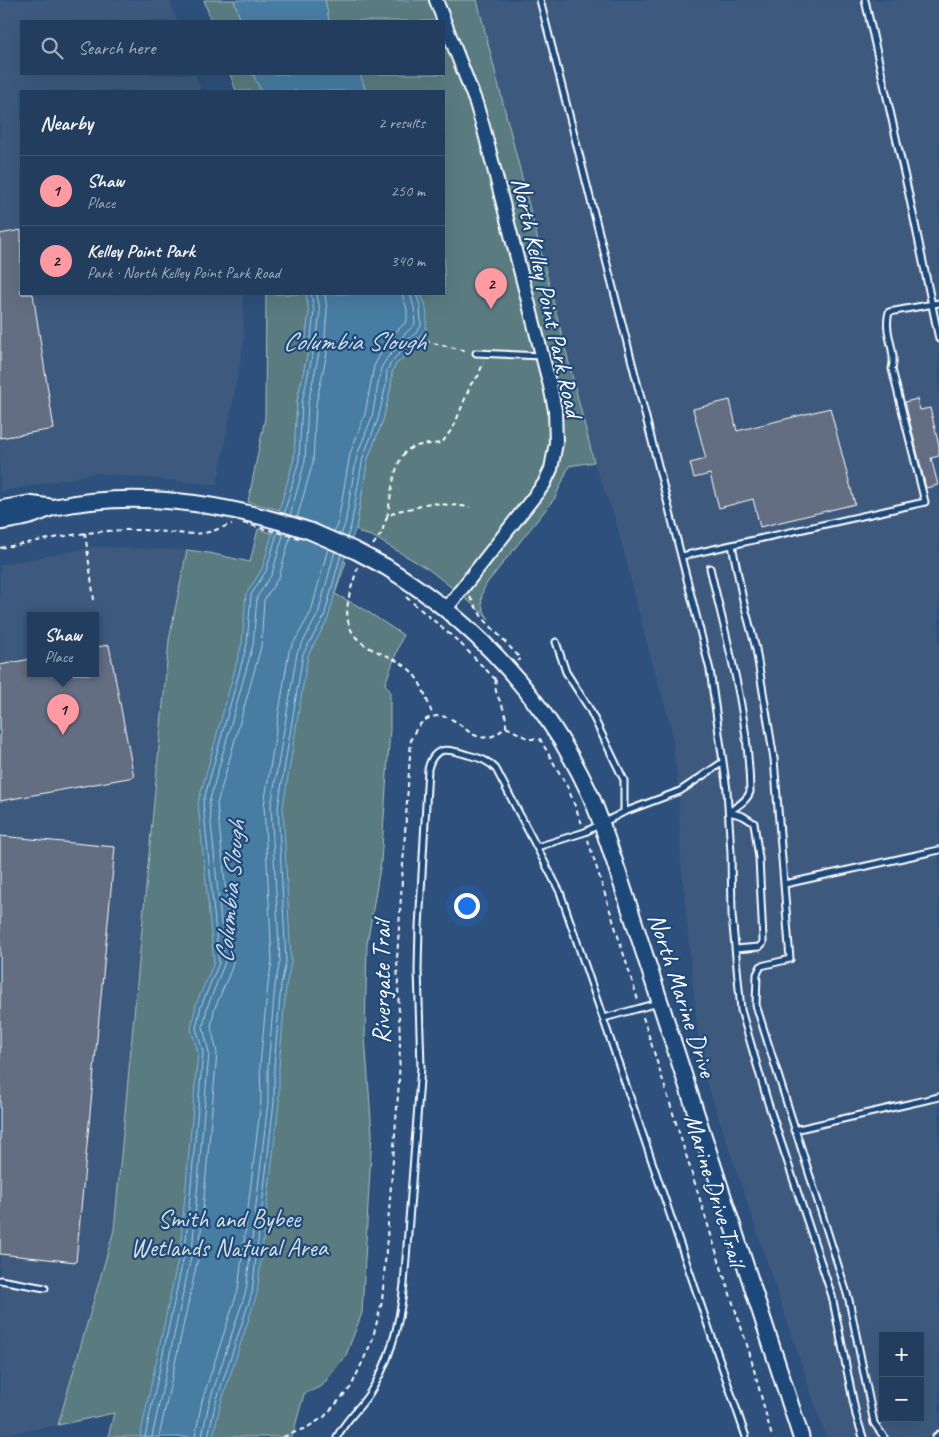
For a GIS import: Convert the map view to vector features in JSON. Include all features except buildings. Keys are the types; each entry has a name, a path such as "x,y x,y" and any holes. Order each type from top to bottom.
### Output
{"main road":[{"name":"North Marine Drive","path":"54,507 98,502 145,500 196,504 247,518 294,526 332,540 386,568 446,608 509,668 539,706 572,758 602,824 800,1437"},
{"path":"0,509 28,504 54,507"},
{"path":"0,522 30,516 54,507"}],"street":[{"name":"North Kelley Point Park Road","path":"436,0 444,20"},
{"name":"North Kelley Point Park Road","path":"445,23 479,112 542,356 557,426 551,469 544,484 446,608"}],"lane":[{"path":"540,0 710,670 729,812 738,992 746,1030 832,1296 856,1416 863,1437"},
{"path":"865,0 939,339"},
{"path":"682,556 925,502 892,369 894,361 886,323 889,312 939,303"},
{"path":"476,353 542,356"},
{"path":"732,545 743,600 756,649 774,759 790,959 762,966 757,974 756,1005 849,1300 874,1423 884,1437"},
{"path":"710,568 736,678 750,764 749,796 729,812"},
{"path":"556,642 566,672 589,708 624,780 624,812"},
{"path":"337,1437 343,1426 370,1392 382,1368 394,1340 403,1296 421,1067 418,969 420,896 428,769 434,756 442,751 450,750 490,763 498,773 560,892 746,1437"},
{"path":"537,847 585,832 624,812 680,791 723,762"},
{"path":"729,812 743,816 754,824 759,858 764,939 759,947 735,949"},
{"path":"785,884 939,850"},
{"path":"604,1018 659,1002"},
{"path":"794,1130 939,1097"},
{"path":"0,1280 45,1288"},
{"path":"936,1437 939,1434"}],"path":[{"path":"416,339 476,353"},
{"path":"372,546 377,541 387,516 393,478 403,455 410,448 442,443 454,426 471,384 479,376 486,354"},
{"path":"387,516 431,503 470,507"},
{"path":"0,548 85,533 135,530 194,534 212,531 247,518"},
{"path":"85,533 94,600"},
{"path":"358,567 347,599 346,609 350,627 361,642 391,657 410,670 423,689 433,716 451,718 469,733 481,737 489,737 506,727 504,710 495,687 496,680 460,643 402,594"},
{"name":"Rivergate Trail","path":"283,1437 306,1428 324,1417 351,1387 372,1341 378,1322 399,1082 400,1041 397,959 411,739 416,728 424,720 433,716"},
{"name":"Marine Drive Trail","path":"506,727 529,739 540,739 568,788 585,832 749,1351 772,1437"}],"shaded area":[{"path":"0,0 169,0 177,20 20,20 20,75 195,75 201,90 20,90 20,295 243,295 244,341 217,485 96,473 0,492"},
{"path":"477,0 939,0 939,1437 826,1437 701,1065 681,862 678,784 671,725 649,652 616,521 594,462"},
{"path":"94,547 187,550 169,640 114,1230 58,1425 0,1435 0,565"}],"green space":[{"path":"204,0 234,0 241,20 211,20"},
{"path":"325,0 477,0 594,462 569,466 555,498 487,583 483,592 482,606 489,619 428,569 372,536 360,533 356,528 368,458 383,420 391,386 392,372 396,364 406,355 409,345 420,336 425,303 421,295 445,295 445,90 366,90 360,75 445,75 445,20 329,20"},
{"path":"230,75 253,75 261,90 236,90"},
{"path":"266,295 306,295 309,312 306,337 308,352 297,401 294,459 280,510 248,502 265,418"},
{"name":"Smith and Bybee Wetlands Natural Area","path":"258,529 284,537 346,562 335,594 362,608 403,635 385,684 390,691 390,729 381,862 367,944 365,1036 372,1134 362,1313 346,1355 322,1386 304,1394 292,1437 108,1437 114,1413 58,1425 114,1230 169,640 187,550 250,562"}],"water":[{"path":"234,0 325,0 329,20 241,20"},
{"path":"253,75 360,75 366,90 261,90"},
{"name":"Columbia Slough","path":"306,295 421,295 425,303 427,315 426,328 409,345 406,355 396,364 392,372 391,386 383,420 368,458 356,528 343,563 328,619 308,655 283,807 291,962 286,986 279,1067 279,1102 257,1294 220,1406 213,1437 140,1437 180,1250 198,1052 191,1029 196,1004 214,963 198,803 242,643 246,594 262,569 294,459 297,401 308,352 306,337 309,312"}],"place":[{"name":"Kelley Point Park","path":"491,309"},
{"name":"Shaw","path":"63,735"}]}
